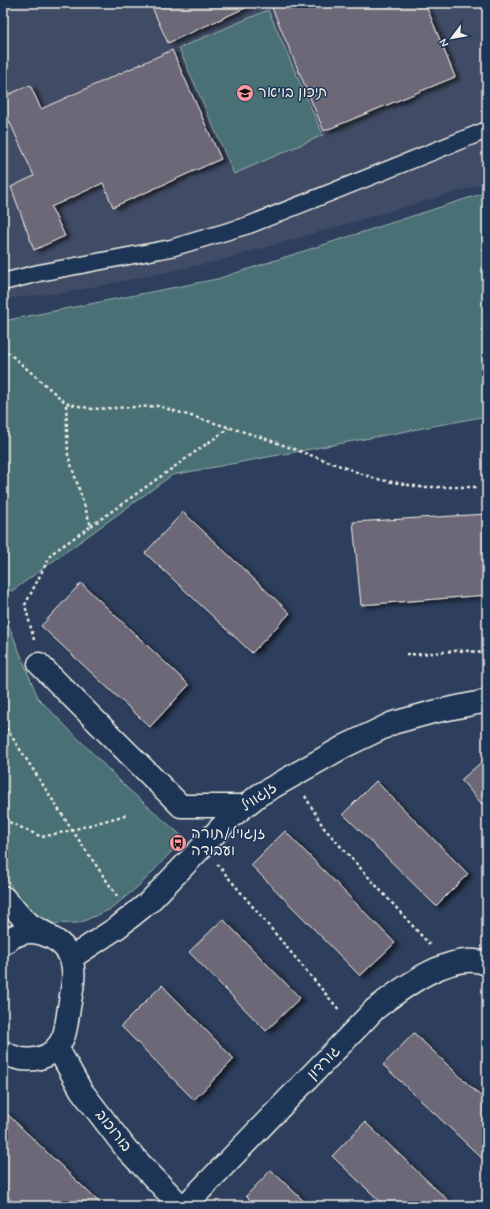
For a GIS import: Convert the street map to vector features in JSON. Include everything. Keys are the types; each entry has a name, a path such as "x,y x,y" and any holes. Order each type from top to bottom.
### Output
{"street":[{"path":"39,664 181,806 244,806"},
{"name":"זנגוויל","path":"71,958 131,917 149,902 230,818 259,794 345,746 393,723 433,712 487,701"},
{"path":"3,897 29,924 50,936 63,946 71,958 74,973 64,1034 57,1047 47,1055 28,1061 3,1072"},
{"path":"3,944 8,939 21,933 36,932 50,936"},
{"name":"גורדון","path":"185,1206 375,1010 404,987 427,974 446,966 459,962 480,961 487,964"},
{"name":"בורוכוב","path":"57,1047 81,1090 127,1150 181,1206"},
{"path":"3,1052 15,1059 28,1061"}],"lane":[{"path":"3,282 39,273 171,248 249,226 487,130"}],"path":[{"path":"3,348 66,403 92,409 158,406 261,437 376,479 420,487 478,487"},
{"path":"66,403 68,455 91,526"},
{"path":"39,664 25,604 51,554 229,428"},
{"path":"406,654 418,655 455,651 481,653 487,655"},
{"path":"3,723 72,830 131,917"},
{"path":"294,774 324,828 427,941 446,966"},
{"path":"3,812 9,822 42,837 126,815"},
{"path":"202,846 355,1030"}],"shaded area":[{"name":"תיכון בויאר","path":"3,3 487,3 487,183 215,262 69,292 3,299"}],"green space":[{"path":"268,10 323,135 234,174 179,48"},
{"path":"487,192 487,416 172,475 12,591 3,589 3,321 217,279"},
{"path":"3,611 38,698 127,788 184,838 143,882 111,909 79,923 48,924 20,900 3,873"}],"building":[{"path":"150,3 256,3 168,43"},
{"path":"270,3 425,3 455,77 324,131"},
{"path":"172,50 221,159 113,207 103,183 51,207 65,236 34,250 11,187 34,176 3,107 3,97 30,85 41,109"},
{"path":"183,512 290,613 252,653 145,553"},
{"path":"487,514 487,595 361,605 353,522"},
{"path":"81,583 189,685 150,727 41,626"},
{"path":"487,757 487,810 461,780"},
{"path":"376,781 468,874 436,906 343,814"},
{"path":"285,831 395,943 360,976 251,865"},
{"path":"223,919 300,998 266,1031 189,952"},
{"path":"162,985 234,1059 194,1100 121,1026"},
{"path":"414,1033 487,1102 487,1163 383,1065"},
{"path":"3,1110 103,1206 17,1206 3,1192"},
{"path":"365,1122 454,1206 385,1206 332,1156"},
{"path":"271,1170 309,1206 256,1206 246,1196"}],"place":[{"name":"תיכון בויאר","path":"245,93"},
{"name":"זנגויל/תורה ועבודה","path":"178,843"}]}
